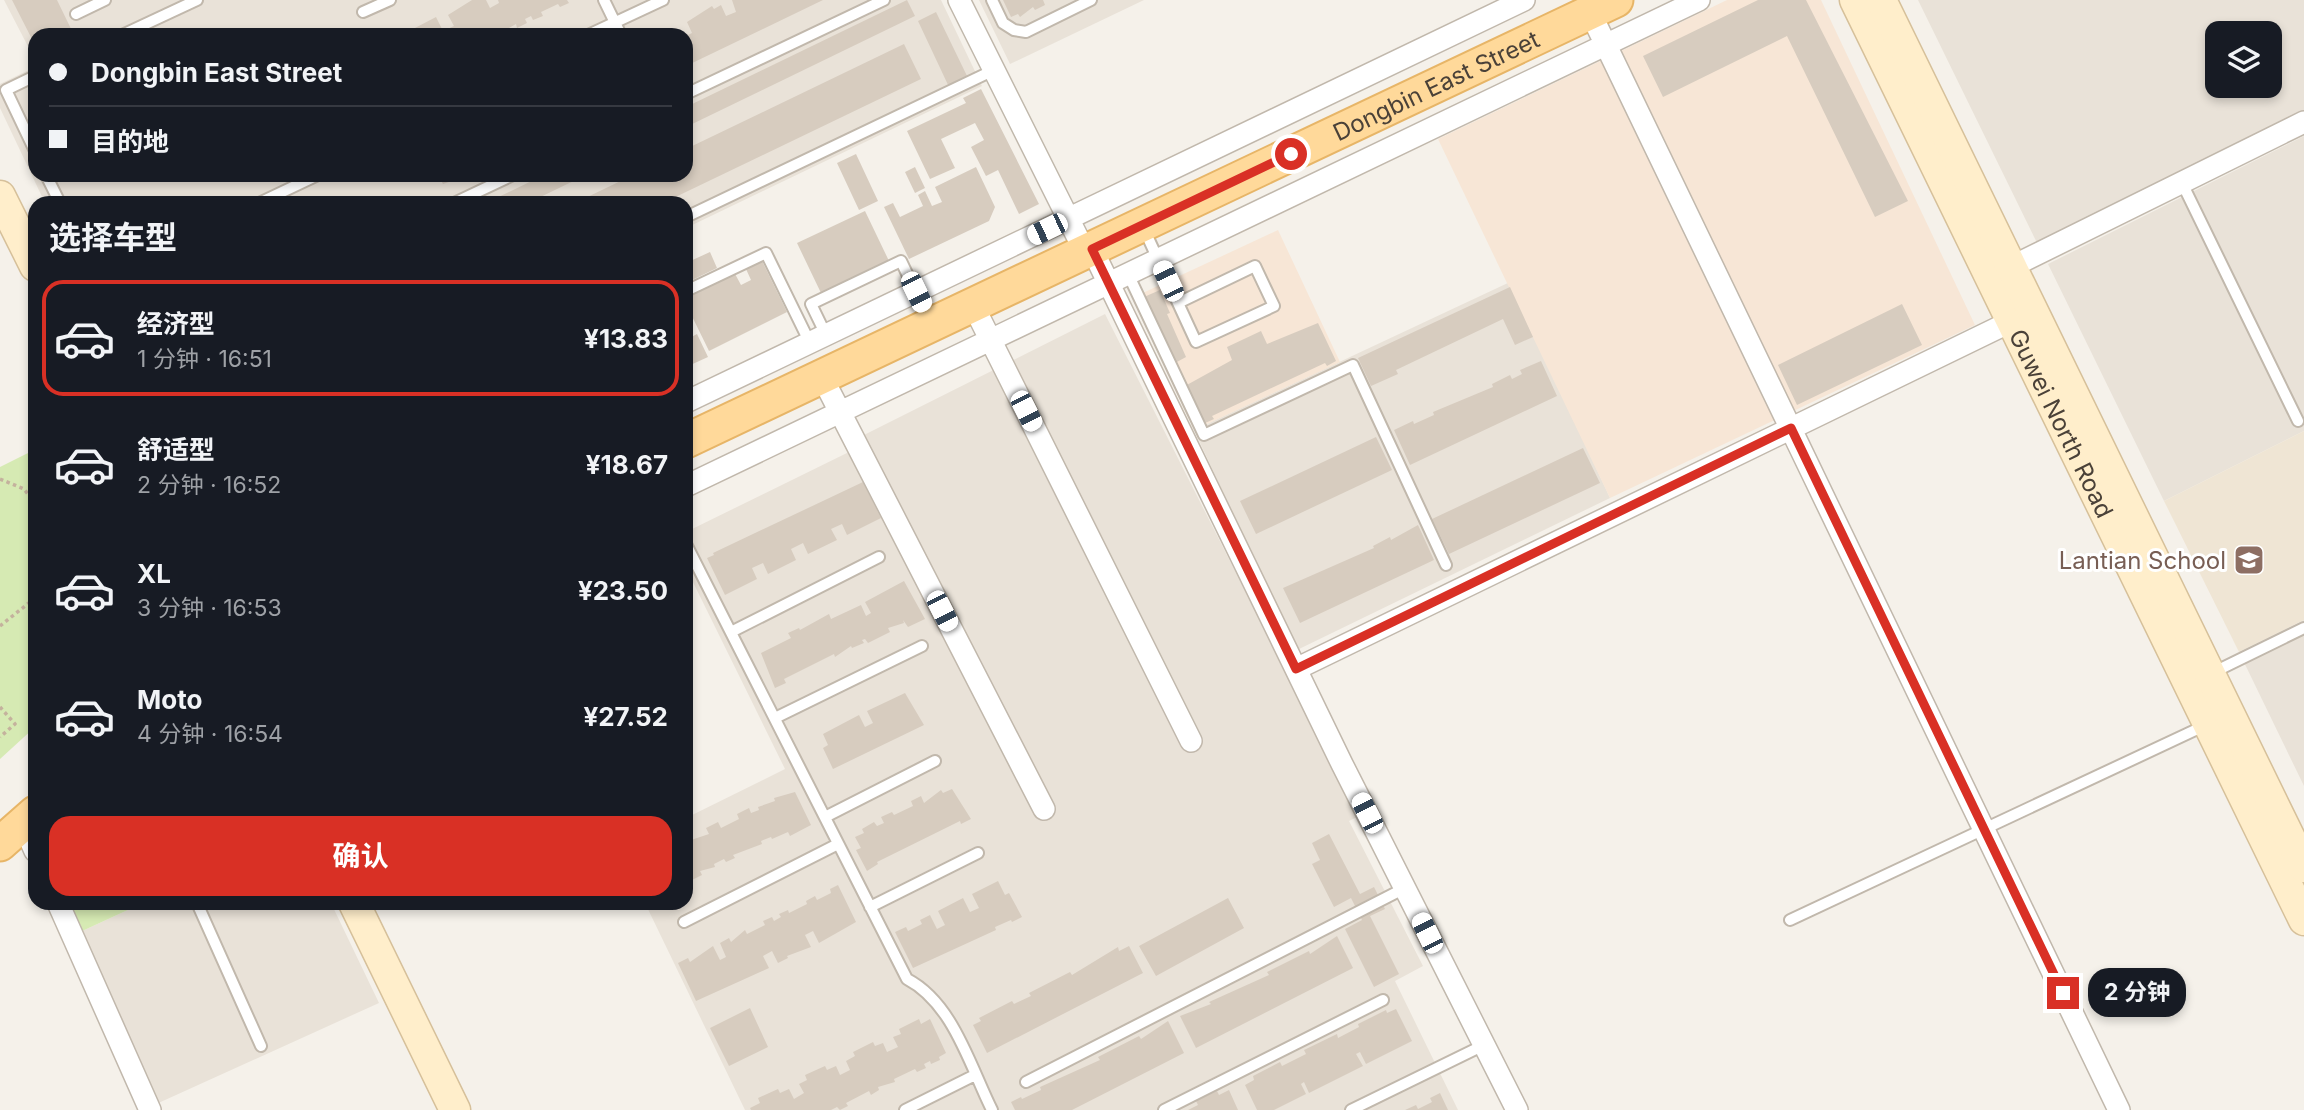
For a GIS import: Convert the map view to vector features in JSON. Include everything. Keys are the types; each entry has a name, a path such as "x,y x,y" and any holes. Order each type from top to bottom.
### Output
{"main road":[{"name":"Guwei North Road","path":"1855,0 2304,920"},
{"name":"Guwei North Road","path":"1881,0 2304,867"},
{"name":"Dongbin East Street","path":"693,438 1603,6"},
{"path":"0,196 28,252"},
{"path":"357,910 455,1110"}],"street":[{"path":"959,0 1069,219 1088,250 1118,279 1296,669 1517,1110"},
{"path":"693,399 1524,0"},
{"path":"693,483 1699,0"},
{"path":"1603,6 1606,45 2119,1110"},
{"path":"2011,267 2304,122"},
{"path":"973,305 1191,741"},
{"path":"1296,669 2011,321"},
{"path":"822,377 1044,809"},
{"path":"61,910 149,1110"}],"lane":[{"path":"76,14 105,0"},
{"path":"137,28 197,0"},
{"path":"363,12 390,0"},
{"path":"604,0 618,28"},
{"path":"604,28 663,0"},
{"path":"693,90 884,0"},
{"path":"992,0 1003,23 1014,30 1026,32 1091,0"},
{"path":"693,214 994,69"},
{"path":"28,79 6,90 28,136"},
{"path":"274,196 303,182"},
{"path":"469,196 498,182"},
{"path":"2182,183 2298,421"},
{"path":"1142,225 1158,260 1196,342 1274,306 1255,266 1178,303"},
{"path":"693,288 766,253 818,339"},
{"path":"818,339 811,304 901,261 932,325"},
{"path":"1118,279 1203,435 1353,365 1446,565"},
{"path":"731,632 879,557"},
{"path":"693,558 907,979 922,987 944,1013 992,1110"},
{"path":"2210,674 2304,628"},
{"path":"775,718 922,646"},
{"path":"1790,920 2208,724"},
{"path":"825,817 934,761"},
{"path":"684,922 838,844"},
{"path":"870,907 978,853"},
{"path":"1026,1082 1405,888"},
{"path":"200,910 261,1046"},
{"path":"1164,1110 1383,1000"},
{"path":"1351,1110 1484,1045"},
{"path":"905,1110 975,1075"}],"path":[{"path":"0,479 24,489 28,494"},
{"path":"0,626 28,604"},
{"path":"0,707 15,724 0,737"}],"shaded area":[{"path":"4,0 941,0 982,86 693,225 693,196 42,196 35,182 693,182 693,28 28,28 28,46"},
{"path":"979,0 1144,0 1010,64"},
{"path":"1727,0 1821,0 1975,325 1610,498 1438,139"},
{"path":"1918,0 2304,0 2304,114 2038,245"},
{"path":"28,70 28,167 0,108 0,84"},
{"path":"2304,136 2304,431 2164,501 2048,264"},
{"path":"1278,230 1340,362 1194,430 1132,298"},
{"path":"1510,282 1610,498 1297,650 1194,430"},
{"path":"1105,314 1359,816 1349,821 1423,966 1395,981 1458,1110 745,1110 648,910 693,910 693,815 785,769 693,582 693,529 851,451 848,443"},
{"name":"Lantian School","path":"2304,431 2304,620 2239,652 2164,501"},
{"path":"2304,620 2304,786 2239,652"},
{"path":"128,910 334,910 379,1003 154,1105 80,932"}],"green space":[{"path":"28,453 28,733 0,759 0,467"},
{"path":"71,910 128,910 80,932"}],"building":[{"path":"12,0 57,0 71,28 28,28 28,31"},
{"path":"472,0 486,0 490,8 499,3 498,0 567,0 569,3 560,7 558,4 541,12 543,16 533,20 531,16 525,19 527,23 517,28 516,24 509,28 450,28 454,26 448,15"},
{"path":"732,0 823,0 693,63 693,28 690,28 687,22 712,6 714,9 721,5 726,16 736,12"},
{"path":"907,0 915,16 693,124 693,104"},
{"path":"1003,0 1043,0 1045,5 1035,10 1033,7 1020,17 1018,14 1011,17"},
{"path":"1758,0 1806,0 1908,201 1875,217 1787,36 1663,97 1643,56"},
{"path":"936,12 968,78 949,87 918,21"},
{"path":"436,17 442,28 415,28"},
{"path":"904,44 921,79 678,196 590,196 618,182 693,182 693,146"},
{"path":"981,89 1039,204 1019,214 998,170 986,176 971,147 984,140 975,123 941,139 955,168 930,179 907,131 966,103 963,98"},
{"path":"856,154 878,201 859,210 837,163"},
{"path":"915,167 925,188 915,193 905,172"},
{"path":"976,167 995,207 989,221 909,259 884,207 893,203 900,217 923,206 918,195 925,191 932,206 942,202 935,187"},
{"path":"530,182 572,182 542,196 500,196"},
{"path":"865,211 889,261 821,293 797,243"},
{"path":"710,252 717,268 693,280 693,260"},
{"path":"762,261 787,312 709,351 693,318 693,292 734,272 741,285 751,280 746,269"},
{"path":"1510,287 1533,337 1515,345 1503,319 1396,370 1398,374 1371,386 1358,358"},
{"path":"1160,290 1170,313 1167,314 1186,357 1175,363 1144,297"},
{"path":"1902,304 1922,345 1797,405 1778,365"},
{"path":"1318,323 1336,361 1327,366 1325,363 1212,416 1214,419 1203,424 1185,386 1232,360 1227,347 1261,331 1267,344"},
{"path":"697,334 708,357 693,364 693,336"},
{"path":"1541,361 1557,396 1410,465 1394,430 1434,415 1433,412 1493,387 1492,384 1510,375 1512,379 1522,374 1520,370"},
{"path":"1376,437 1392,470 1256,534 1240,501"},
{"path":"1583,448 1600,483 1449,554 1432,519"},
{"path":"863,482 881,518 847,535 842,524 831,529 837,540 808,554 803,543 791,549 796,560 768,574 763,563 752,568 757,579 725,595 707,558 714,555 713,553"},
{"path":"1418,525 1434,560 1300,623 1283,588 1374,548 1373,546 1390,537 1391,540"},
{"path":"904,581 925,619 908,627 903,620 904,623 888,628 890,632 868,643 865,639 862,640 864,643 852,648 851,646 835,657 834,654 784,679 786,683 775,688 761,653 791,638 788,633 799,628 800,630 829,614 831,619 861,605 866,616 871,613 865,602"},
{"path":"905,693 924,725 833,769 823,748 828,745 823,734 859,715 865,727 873,723 867,711"},
{"path":"952,789 971,819 961,824 960,821 877,862 878,864 867,871 856,850 861,848 855,837 864,833 862,829 874,822 877,826 884,823 881,817 892,812 894,815 913,806 911,801 921,796 924,803 941,790 943,793"},
{"path":"795,792 811,825 790,836 788,832 761,841 762,844 733,855 735,858 726,862 724,859 714,864 715,867 700,871 702,875 693,880 693,839 709,834 706,828 718,822 721,828 739,819 737,814 749,808 751,813 759,810 758,807 775,801 774,798"},
{"path":"1329,834 1360,894 1374,887 1385,909 1370,916 1399,974 1374,987 1345,929 1362,920 1351,898 1334,907 1312,864 1320,860 1312,843"},
{"path":"998,881 1005,895 1009,893 1022,917 995,927 996,930 913,968 895,932 906,927 908,931 922,924 920,920 930,915 937,929 945,925 938,911 963,898 970,912 979,908 972,894"},
{"path":"838,885 856,922 819,943 813,931 805,935 811,947 787,956 788,958 778,963 772,951 763,956 769,968 696,1001 678,963 688,958 690,962 713,946 720,960 726,957 720,943 729,938 731,942 745,930 747,934 765,925 763,921 772,917 774,921 781,917 779,914 788,910 789,913 807,904 806,901 815,896 817,900 831,893 830,889"},
{"path":"1228,898 1244,928 1156,976 1139,946"},
{"path":"1337,936 1353,968 1196,1048 1180,1016 1269,975 1267,972 1309,951 1310,954"},
{"path":"1129,946 1143,973 987,1053 973,1025 981,1021 979,1018 1012,1001 1014,1004 1031,996 1029,993 1070,972 1072,975 1118,947 1119,951"},
{"path":"750,1008 768,1047 729,1066 710,1028"},
{"path":"1396,1009 1412,1041 1366,1064 1360,1052 1356,1054 1363,1066 1309,1093 1304,1082 1301,1084 1306,1094 1274,1110 1257,1110 1245,1085 1254,1080 1253,1076 1280,1062 1282,1066 1306,1054 1304,1050 1337,1034 1338,1038 1386,1010 1387,1013"},
{"path":"919,1019 921,1024 930,1019 946,1053 939,1057 940,1060 924,1064 926,1068 917,1072 915,1069 894,1079 895,1082 878,1087 879,1090 871,1095 869,1091 846,1103 848,1106 840,1110 837,1107 831,1110 751,1110 750,1108 760,1103 758,1098 778,1089 780,1093 789,1089 794,1099 804,1093 799,1084 807,1080 805,1075 825,1066 827,1070 836,1066 840,1075 850,1070 846,1061 855,1056 853,1052 873,1042 875,1046 883,1043 887,1052 898,1047 893,1037 901,1034 899,1029"},
{"path":"1168,1021 1184,1053 1072,1110 1015,1110 1011,1102 1100,1060 1098,1057 1139,1036 1141,1039"},
{"path":"1229,1090 1238,1110 1188,1110 1198,1105 1196,1101 1217,1091 1219,1095"},
{"path":"1440,1093 1448,1110 1405,1110 1416,1105 1418,1109 1432,1102 1430,1098"}],"place":[{"name":"Lantian School","path":"2249,560"}],"route":[{"path":"1291,154 1092,249 1296,669 1791,428 2063,993"}]}
